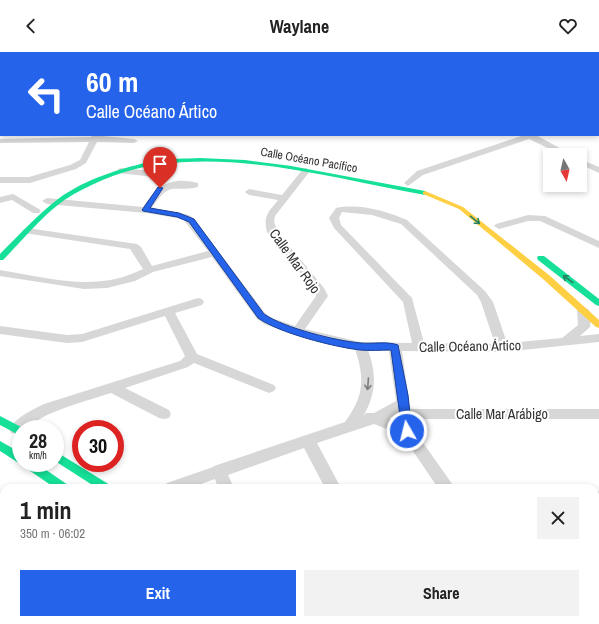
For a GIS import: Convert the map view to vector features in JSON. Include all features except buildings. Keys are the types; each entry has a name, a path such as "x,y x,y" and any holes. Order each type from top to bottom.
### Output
{"street":[{"path":"408,184 413,178 426,171 531,136 554,148"},
{"path":"0,180 24,181 42,177 79,164 83,161 95,137"},
{"path":"0,141 95,137 134,141"},
{"name":"Calle Océano Pacífico","path":"0,245 47,201 72,184 106,170 141,160 202,153 249,156 408,184 454,196 473,206 509,234"},
{"name":"Calle Océano Pacífico","path":"0,258 27,231 61,201 83,186 121,171 166,161 213,158 245,161 426,193 450,202 461,208 546,276 599,325"},
{"path":"587,164 599,170"},
{"path":"121,171 164,175"},
{"name":"Calle Mar Rojo","path":"297,331 322,296 320,290 272,232 270,226 270,216 306,171"},
{"path":"0,172 42,177"},
{"path":"146,210 160,188 172,185 196,185"},
{"path":"249,192 284,198"},
{"path":"0,200 13,197 36,211"},
{"name":"Calle Océano Ártico","path":"47,201 61,201 146,210 186,217 191,220 214,254 261,316 268,321 313,336 360,346 502,348 599,338"},
{"path":"419,347 408,301 337,226 334,218 339,210 348,209 397,218 404,222 481,293 487,302 502,348"},
{"path":"499,226 535,217 550,221 599,245"},
{"path":"27,231 133,246 137,249 149,270"},
{"path":"530,250 599,303"},
{"path":"0,273 96,286 131,279 149,270 214,254"},
{"path":"0,330 67,339 82,338 198,302"},
{"path":"564,342 584,327 584,305 599,303"},
{"path":"168,311 192,357 269,388"},
{"path":"350,426 361,412 365,404 369,382 366,362 360,346"},
{"path":"395,347 407,431 444,484"},
{"path":"28,420 32,416 49,408 184,364 192,357"},
{"path":"113,388 164,414"},
{"path":"190,484 219,470 374,419 397,408 404,409"},
{"name":"Calle Mar Arábigo","path":"404,409 599,414"},
{"path":"361,412 374,419 407,431"},
{"path":"0,420 12,427"},
{"path":"308,441 331,484"},
{"path":"0,445 12,453"},
{"path":"64,461 100,484"},
{"path":"219,470 224,484"},
{"path":"40,472 58,484"}],"traffic: fast":[{"path":"0,258 43,215 71,193 112,174 155,163 200,159 245,162 291,168 425,193"},
{"path":"541,258 599,303"},
{"path":"0,420 12,427"},
{"path":"0,445 12,453"},
{"path":"64,461 100,484"},
{"path":"40,472 58,484"}],"traffic: slow":[{"path":"425,193 461,208 546,277 599,325"}],"route":[{"path":"160,188 146,210 179,215 191,220 214,254 261,316 268,321 313,336 360,346 395,347 407,431"}]}
